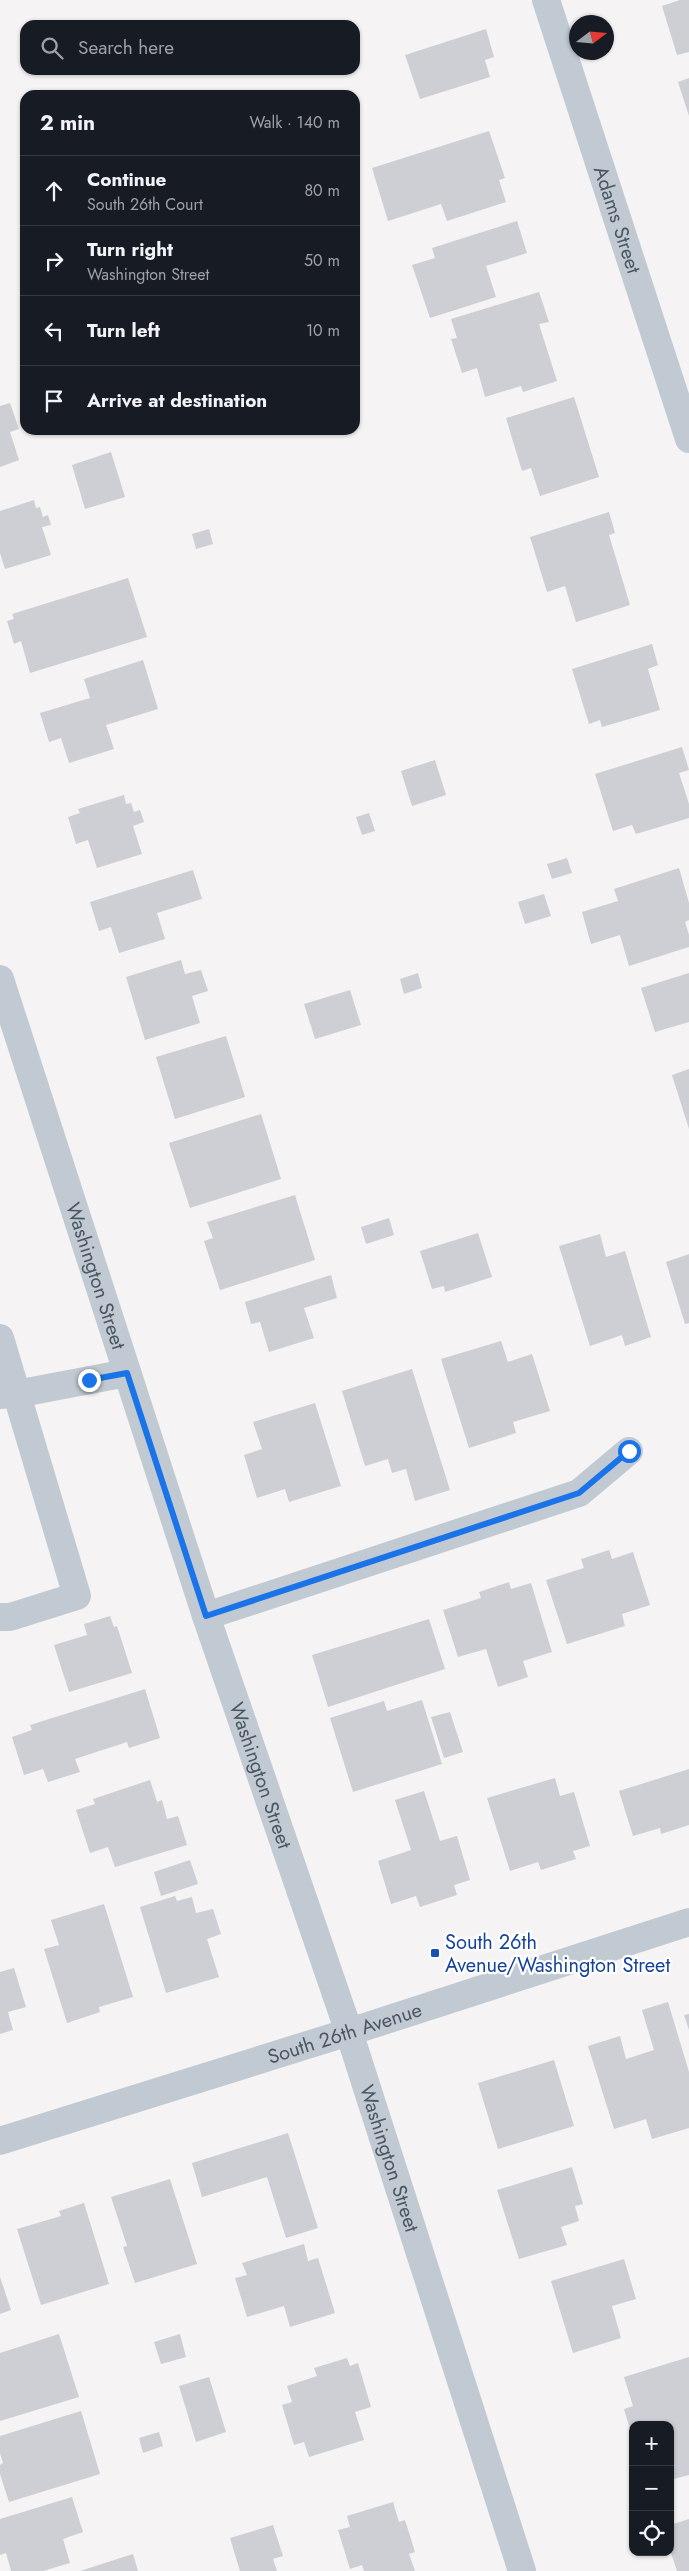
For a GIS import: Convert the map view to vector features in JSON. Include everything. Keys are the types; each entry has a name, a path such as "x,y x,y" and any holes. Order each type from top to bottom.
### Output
{"street":[{"name":"Adams Street","path":"546,0 689,439"},
{"name":"Washington Street","path":"0,979 206,1616 349,2032 522,2571"},
{"path":"0,1338 5,1391 78,1596 10,1617 0,1617"},
{"path":"5,1391 127,1373"},
{"path":"206,1616 579,1493 629,1451"},
{"name":"South 26th Avenue","path":"0,2140 349,2032 689,1922"}],"building":[{"path":"680,0 689,0 689,52 677,55 662,6"},
{"path":"486,29 494,57 485,60 490,77 420,99 405,55"},
{"path":"689,78 689,116 678,82"},
{"path":"489,131 505,178 499,180 506,202 447,221 441,204 388,221 372,168"},
{"path":"517,221 527,253 486,266 496,297 430,318 412,265 435,258 432,248"},
{"path":"539,292 549,322 539,324 557,381 523,392 521,386 485,397 477,368 462,373 451,339 457,338 451,319"},
{"path":"574,397 599,477 540,496 531,468 522,471 506,418"},
{"path":"10,403 19,429 10,432 19,460 0,467 0,406"},
{"path":"111,452 125,497 85,509 72,465"},
{"path":"34,500 36,508 40,507 43,517 48,515 51,525 42,527 51,555 5,569 0,553 0,511"},
{"path":"609,512 615,533 609,535 630,605 576,622 565,586 547,592 530,537"},
{"path":"209,529 213,544 196,549 192,534"},
{"path":"128,578 147,637 30,673 21,641 14,644 7,621 14,619 12,614"},
{"path":"652,644 658,665 648,669 660,710 602,727 600,720 589,724 572,669"},
{"path":"143,660 158,709 106,725 114,749 69,763 61,738 49,742 40,713 90,698 84,679"},
{"path":"682,747 689,770 679,773 689,804 689,818 636,834 632,825 613,831 595,774"},
{"path":"435,760 446,795 412,806 401,771"},
{"path":"124,795 126,804 131,803 134,812 140,810 144,822 133,826 142,854 97,868 88,840 76,844 68,817 80,813 78,809"},
{"path":"369,813 375,831 362,835 356,817"},
{"path":"567,858 572,873 552,879 547,864"},
{"path":"679,868 689,903 689,920 685,922 689,935 689,947 629,966 620,935 591,944 582,912 618,901 614,889"},
{"path":"193,870 202,899 157,913 165,939 119,953 111,927 99,931 90,902"},
{"path":"544,894 551,916 525,924 518,902"},
{"path":"181,960 185,974 201,970 208,991 192,996 200,1023 145,1040 126,977"},
{"path":"418,973 422,988 404,994 400,979"},
{"path":"689,973 689,1022 655,1032 641,988"},
{"path":"350,990 361,1025 315,1039 304,1004"},
{"path":"226,1036 245,1097 175,1119 156,1057"},
{"path":"689,1069 689,1129 672,1075"},
{"path":"261,1114 281,1179 190,1208 169,1143"},
{"path":"295,1195 315,1260 220,1290 204,1241 213,1238 207,1222"},
{"path":"389,1218 394,1235 366,1244 361,1227"},
{"path":"478,1233 492,1277 445,1292 444,1286 432,1289 420,1251"},
{"path":"600,1234 606,1257 625,1251 651,1337 625,1346 622,1335 590,1346 559,1246"},
{"path":"689,1254 689,1323 685,1324 666,1262"},
{"path":"331,1275 337,1298 304,1308 314,1338 269,1352 260,1322 251,1324 245,1302"},
{"path":"501,1341 508,1362 532,1354 550,1411 513,1422 516,1433 469,1448 441,1359"},
{"path":"412,1369 450,1490 415,1501 406,1469 392,1473 388,1459 365,1466 342,1391"},
{"path":"315,1403 341,1486 289,1502 285,1489 257,1498 244,1455 262,1449 253,1422"},
{"path":"609,1550 612,1559 633,1552 650,1605 622,1614 625,1626 567,1644 546,1580 584,1568 581,1559"},
{"path":"509,1582 511,1589 531,1583 552,1652 523,1661 528,1677 498,1687 486,1649 458,1657 443,1610 481,1598 479,1592"},
{"path":"110,1616 114,1627 117,1626 132,1673 69,1692 54,1645 87,1635 84,1624"},
{"path":"429,1619 445,1669 328,1707 312,1655"},
{"path":"145,1689 160,1738 129,1748 127,1742 75,1759 80,1772 48,1782 43,1769 24,1775 12,1737 32,1730 30,1725"},
{"path":"422,1700 442,1764 353,1792 330,1718 384,1701 387,1711"},
{"path":"450,1712 463,1752 444,1758 431,1717"},
{"path":"689,1769 689,1825 661,1834 660,1828 633,1836 619,1791"},
{"path":"555,1778 560,1796 574,1792 590,1846 573,1851 576,1859 541,1870 538,1862 510,1871 487,1798"},
{"path":"150,1780 157,1802 162,1800 167,1819 178,1816 187,1845 115,1867 108,1847 90,1853 76,1810 95,1804 93,1799"},
{"path":"424,1791 440,1841 457,1836 470,1880 454,1885 457,1895 420,1907 416,1896 391,1904 378,1861 411,1850 395,1800"},
{"path":"190,1860 198,1884 161,1896 154,1872"},
{"path":"175,1896 177,1901 192,1897 196,1913 213,1909 221,1934 207,1939 219,1977 166,1993 140,1907"},
{"path":"104,1904 133,1997 99,2007 100,2012 67,2023 44,1949 59,1945 51,1920"},
{"path":"14,1968 26,2007 8,2012 13,2030 0,2034 0,1972"},
{"path":"668,2002 689,2072 689,2128 652,2139 646,2119 614,2129 588,2046 620,2036 626,2059 654,2050 642,2010"},
{"path":"689,2014 689,2030 684,2015"},
{"path":"554,2060 574,2126 498,2149 478,2083"},
{"path":"288,2133 318,2228 286,2238 267,2177 202,2197 192,2163"},
{"path":"572,2167 583,2204 575,2206 579,2221 561,2227 567,2245 519,2259 497,2190"},
{"path":"170,2179 197,2264 135,2283 123,2247 127,2246 111,2197"},
{"path":"84,2203 109,2284 41,2305 17,2229 61,2216 59,2211"},
{"path":"304,2244 308,2261 318,2258 335,2313 290,2327 284,2306 247,2317 235,2278 247,2275 242,2263"},
{"path":"624,2259 636,2299 612,2306 621,2338 573,2353 551,2281"},
{"path":"0,2277 11,2310 0,2314"},
{"path":"59,2334 79,2397 0,2421 0,2353"},
{"path":"180,2334 186,2357 161,2364 154,2342"},
{"path":"689,2357 689,2475 674,2479 674,2421 629,2421 629,2426 624,2409 633,2406 624,2377"},
{"path":"347,2358 350,2366 358,2363 371,2407 355,2412 364,2440 309,2457 304,2442 294,2445 282,2405 292,2402 287,2386 317,2376 314,2368"},
{"path":"209,2377 226,2432 196,2442 179,2386"},
{"path":"81,2411 100,2474 9,2502 0,2474 0,2465 3,2463 0,2453 0,2436"},
{"path":"159,2432 163,2446 143,2453 139,2438"},
{"path":"72,2497 83,2532 63,2539 70,2563 43,2571 11,2571 6,2553 0,2555 0,2519"},
{"path":"393,2502 399,2522 405,2520 415,2552 409,2554 415,2571 364,2571 362,2565 350,2569 338,2530 350,2527 347,2516"},
{"path":"689,2519 689,2571 677,2571 672,2556 674,2556 674,2524"},
{"path":"273,2525 283,2556 273,2559 277,2571 240,2571 230,2538"},
{"path":"133,2554 138,2571 80,2571"}],"place":[{"name":"South 26th Avenue/Washington Street","path":"435,1953"}],"route":[{"path":"89,1380 127,1373 206,1616 579,1493 629,1451"}]}
